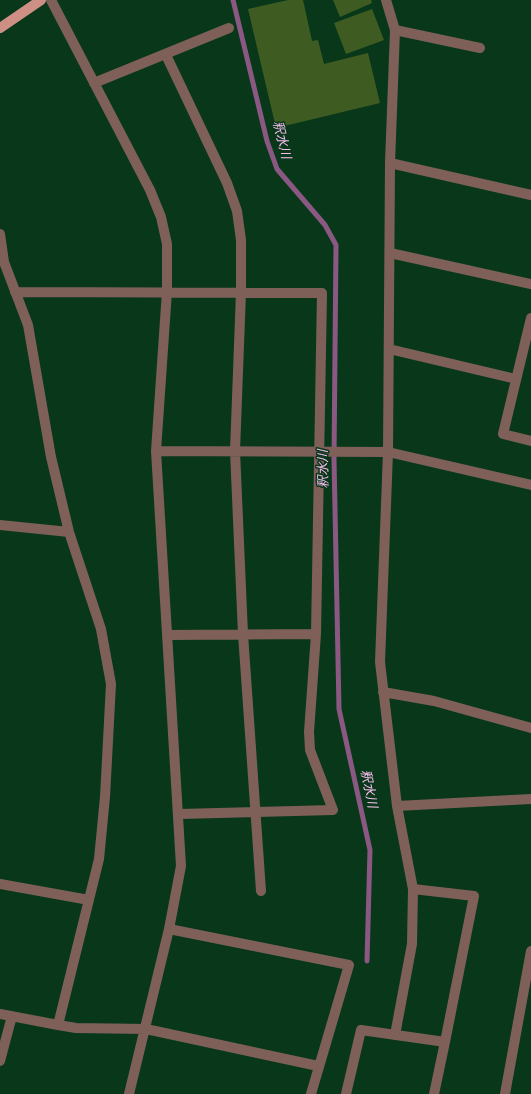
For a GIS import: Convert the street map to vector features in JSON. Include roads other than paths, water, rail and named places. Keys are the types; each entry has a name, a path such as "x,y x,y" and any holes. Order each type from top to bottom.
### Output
{"main road":[{"path":"0,28 41,0"}],"street":[{"path":"51,0 150,190 161,217 167,244 167,292 156,451 180,814 181,866 169,929 146,1029 129,1094"},
{"path":"386,0 395,30 390,163 388,452 380,662 397,806 413,889 412,944 395,1035"},
{"path":"94,83 166,55 229,28"},
{"path":"395,30 480,48"},
{"path":"166,55 227,183 236,211 241,240 241,292 235,451 243,634 261,891"},
{"path":"390,163 531,194"},
{"path":"0,234 4,262 28,325 44,423 69,532 101,629 111,684 99,858 58,1025"},
{"path":"390,253 531,284"},
{"path":"15,292 322,293 316,634 309,732 310,750 333,810 180,814"},
{"path":"531,318 503,434 531,441"},
{"path":"389,349 516,379"},
{"path":"156,451 388,452 531,486"},
{"path":"0,525 69,532"},
{"path":"167,635 316,634"},
{"path":"383,692 434,701 531,728"},
{"path":"397,806 531,799"},
{"path":"0,884 89,900"},
{"path":"413,889 474,896 434,1094"},
{"path":"169,929 349,965 311,1094"},
{"path":"505,1094 531,951"},
{"path":"0,1014 76,1028 146,1029 318,1066"},
{"path":"0,1062 12,1016"},
{"path":"346,1094 361,1030 445,1042"}],"waterway":[{"name":"釈水川","path":"233,0 267,141 277,169 325,225 336,245 334,459 339,709 370,850 367,961"}]}
